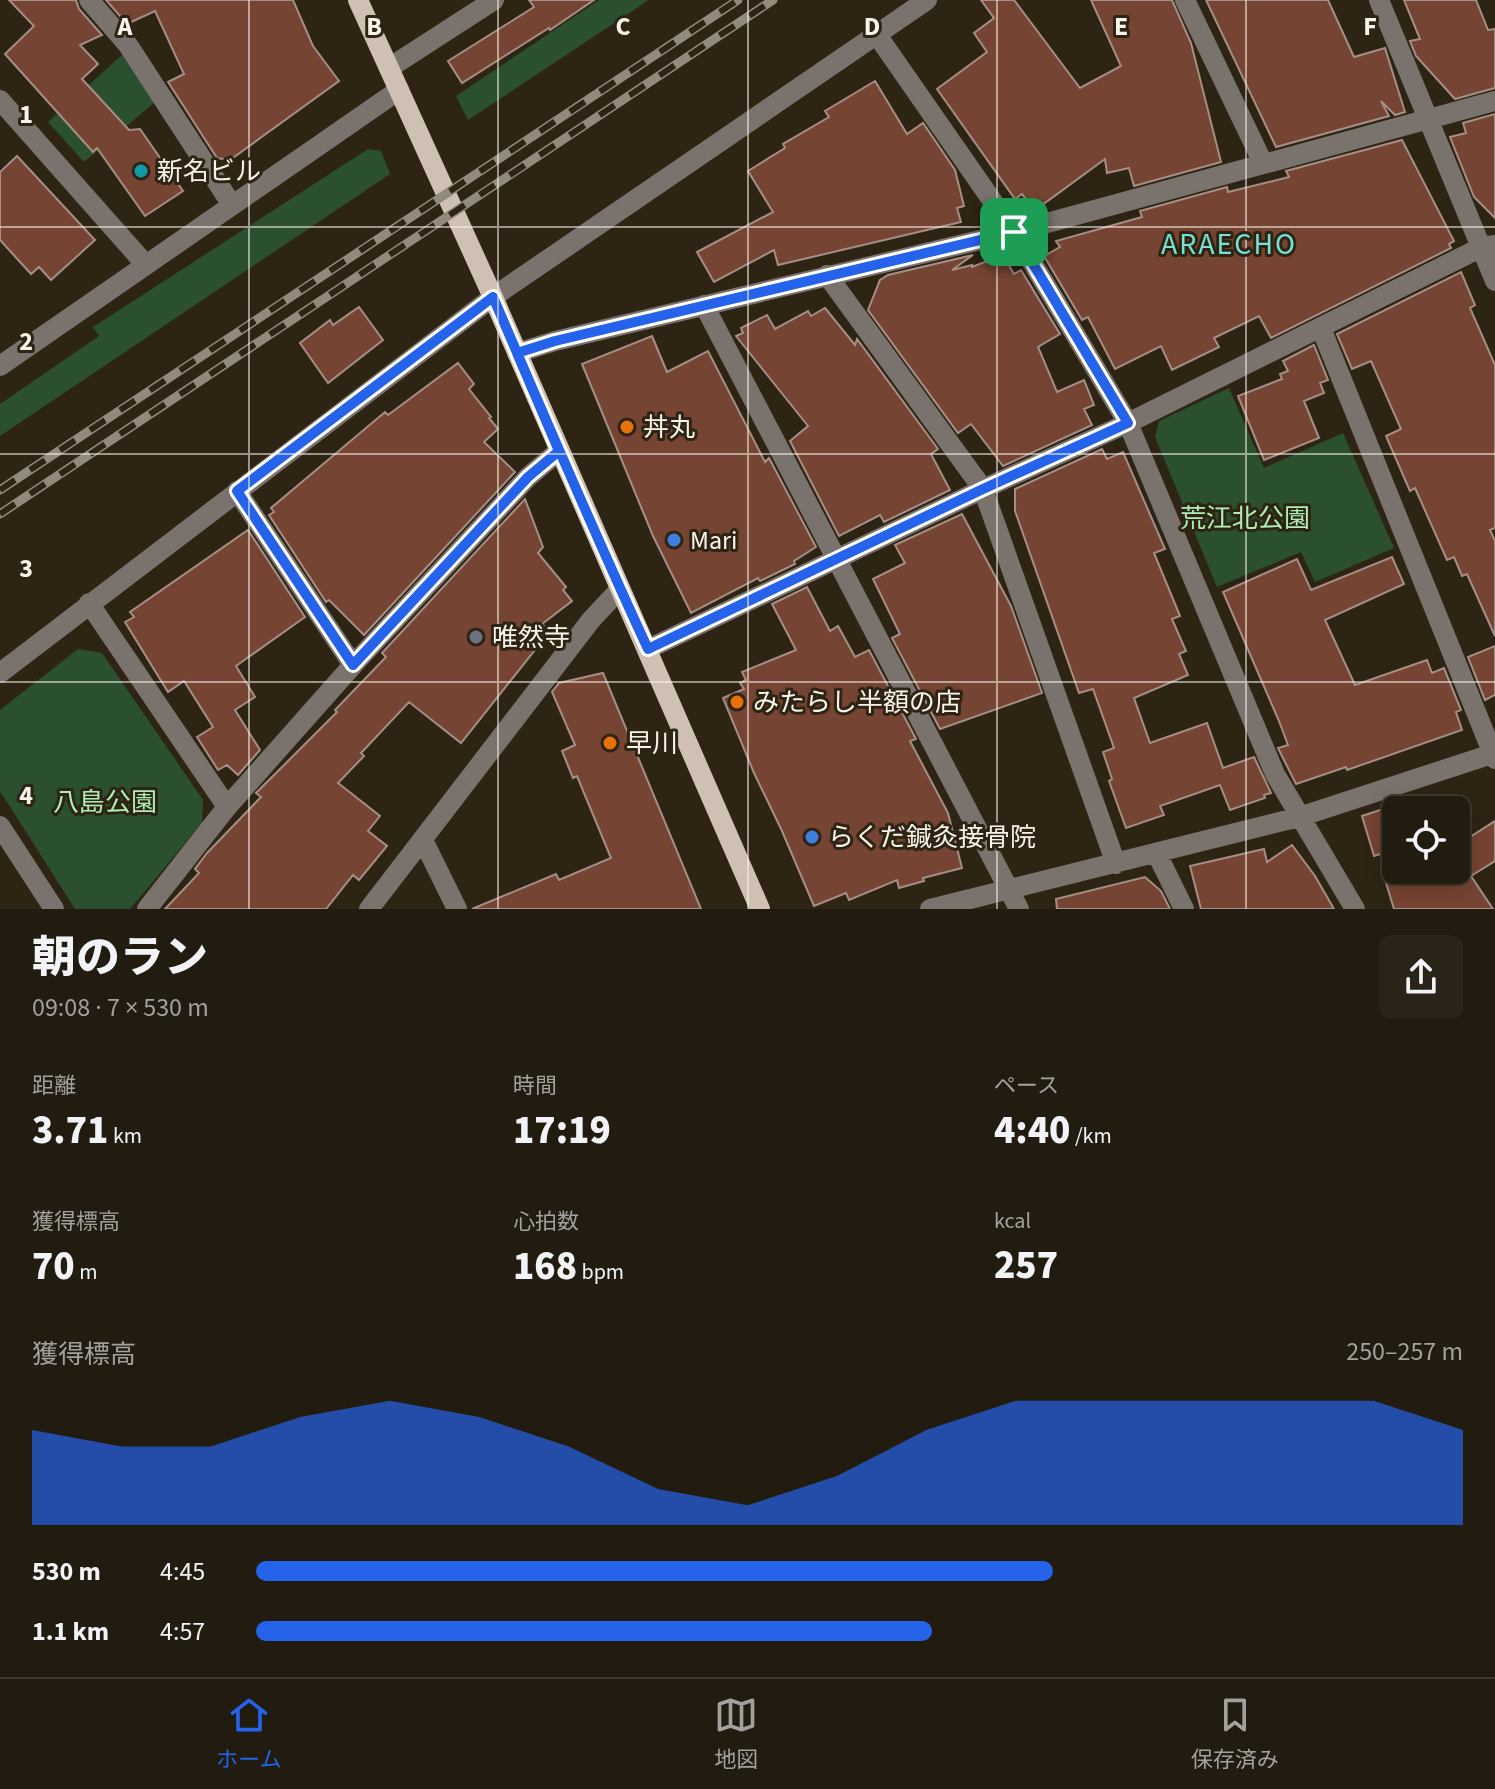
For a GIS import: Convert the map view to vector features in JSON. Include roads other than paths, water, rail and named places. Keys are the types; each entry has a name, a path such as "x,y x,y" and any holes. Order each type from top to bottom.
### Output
{"main road":[{"path":"358,0 493,297 760,909"}],"street":[{"path":"89,0 128,45 232,205"},
{"path":"389,68 494,0"},
{"path":"0,673 493,297 927,0"},
{"path":"1185,0 1263,163"},
{"path":"1379,0 1427,118 1488,246 1495,281"},
{"path":"877,35 1014,232 1128,423 1275,774 1355,909"},
{"path":"0,366 399,90"},
{"path":"0,100 146,265"},
{"path":"517,353 555,341 1014,232 1495,101"},
{"path":"648,649 1128,423 1488,246"},
{"path":"827,275 983,489 1116,864"},
{"path":"704,305 1015,900"},
{"path":"930,909 1015,900 1116,864 1299,817 1494,756 1321,328"},
{"path":"148,909 227,807 353,665 528,477 559,451"},
{"path":"237,491 353,665"},
{"path":"369,909 591,620 620,589"},
{"path":"89,603 227,807"},
{"path":"0,826 54,909"},
{"path":"423,840 457,909"},
{"path":"1157,854 1184,909"}],"railway":[{"path":"0,490 738,0"},
{"path":"0,514 773,0"}],"place":[{"name":"新名ビル","path":"141,171"},
{"name":"丼丸","path":"627,427"},
{"name":"Mari","path":"674,540"},
{"name":"唯然寺","path":"476,637"},
{"name":"みたらし半額の店","path":"737,702"},
{"name":"早川","path":"610,743"},
{"name":"らくだ鍼灸接骨院","path":"812,837"}],"district":[{"name":"ARAECHO","path":"1229,244"}],"park label":[{"name":"荒江北公園","path":"1245,518"},
{"name":"八島公園","path":"105,802"}]}
